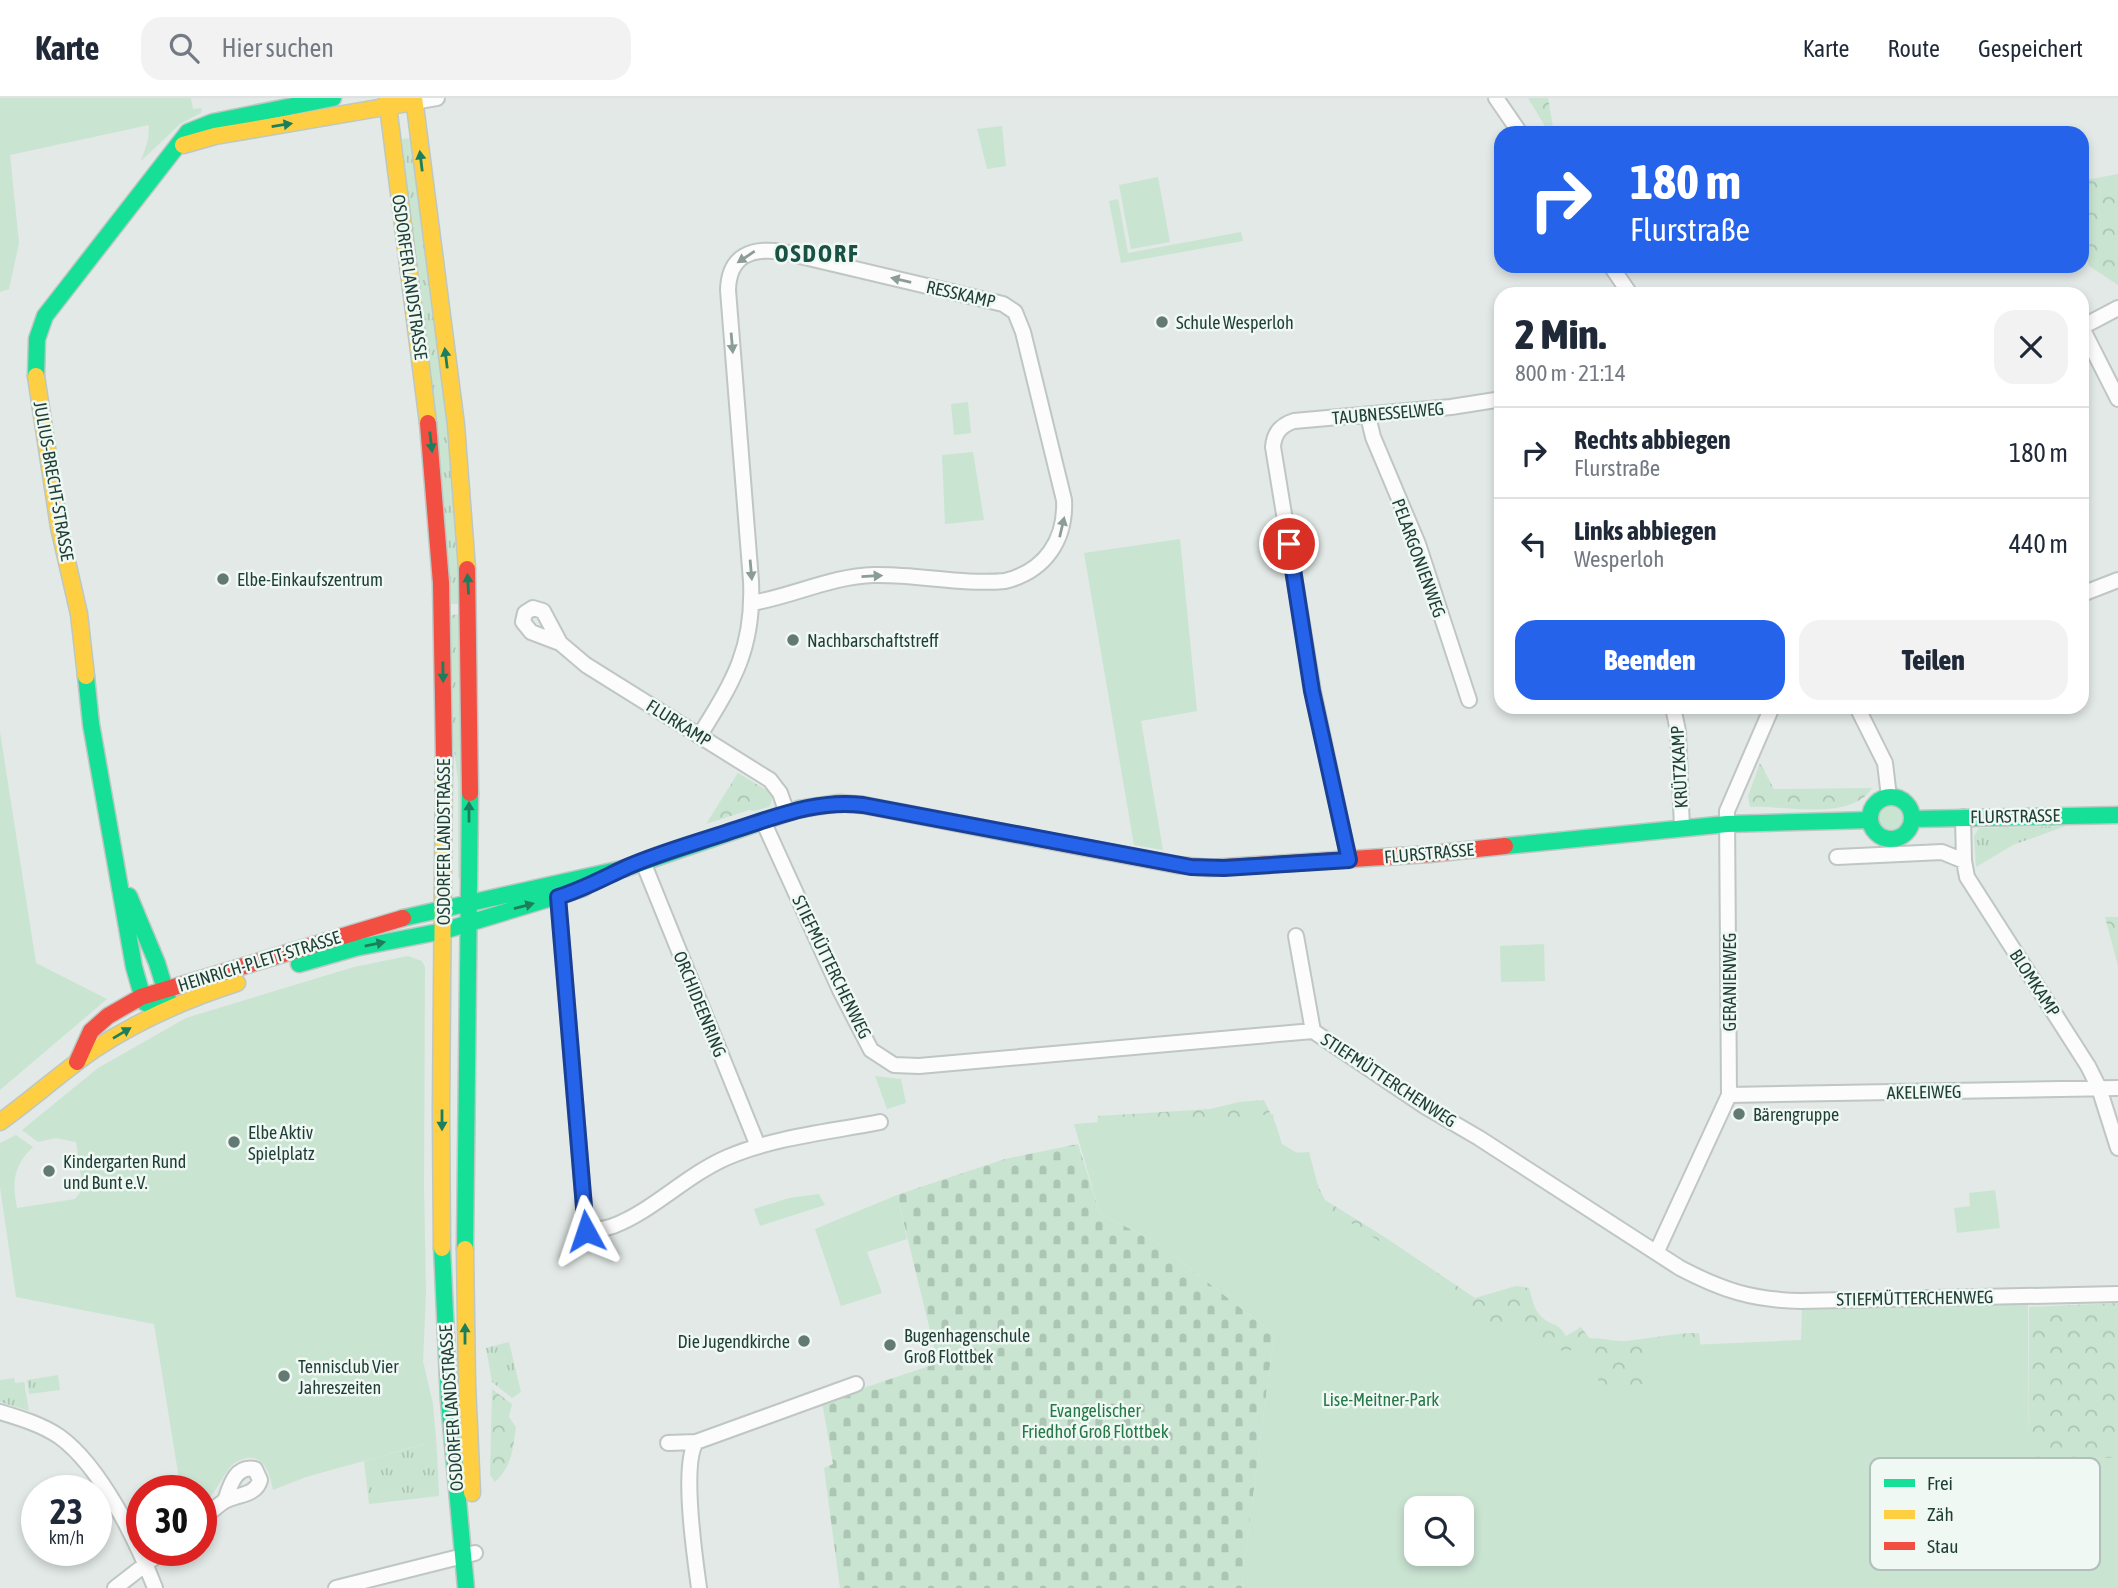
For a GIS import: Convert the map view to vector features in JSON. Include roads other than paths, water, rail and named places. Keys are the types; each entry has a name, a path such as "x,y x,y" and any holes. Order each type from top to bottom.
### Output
{"street":[{"name":"JULIUS-BRECHT-STRASSE","path":"141,997 91,724 80,622 59,527 44,438 35,353 40,328 50,308 188,132 204,124 332,98"},
{"path":"176,148 215,136 387,102 437,98"},
{"path":"1496,98 1515,126"},
{"name":"OSDORFER LANDSTRASSE","path":"414,100 461,485 470,652 465,1353 469,1554 466,1588"},
{"name":"OSDORFER LANDSTRASSE","path":"387,102 421,357 438,520 442,610 444,906 443,1292 449,1404 469,1554 478,1588"},
{"name":"RESSKAMP","path":"700,735 729,689 738,669 747,643 752,603 728,290 730,275 735,265 752,251 776,250 974,296 1010,307 1023,332 1064,499 1061,535 1043,562 1020,577 1005,581 862,576 752,603"},
{"path":"2089,323 2118,308"},
{"path":"2089,341 2118,399"},
{"name":"TAUBNESSELWEG","path":"1349,860 1312,691 1273,447 1277,431 1294,422 1451,407 1494,399"},
{"name":"PELARGONIENWEG","path":"1368,416 1373,438 1418,544 1469,700"},
{"path":"2089,591 2118,580"},
{"name":"FLURKAMP","path":"559,643 586,666 770,780 780,793 787,813"},
{"name":"KRÜTZKAMP","path":"1674,714 1678,731 1682,828"},
{"name":"GERANIENWEG","path":"1657,1251 1730,1095 1727,811 1770,714"},
{"path":"1860,714 1885,763 1889,797"},
{"path":"1889,797 1904,801 1910,809 1912,819 1906,834 1891,840 1877,834 1870,820 1873,806 1889,797"},
{"name":"FLURSTRASSE","path":"469,902 626,868 787,813 828,804 863,805 1191,867 1224,868 1430,854 1727,824 1870,820"},
{"name":"FLURSTRASSE","path":"1912,819 2118,815"},
{"name":"BLOMKAMP","path":"1963,817 1967,877 2078,1050 2099,1088 2118,1148"},
{"name":"STIEFMÜTTERCHENWEG","path":"763,821 840,990 872,1050 894,1065 919,1066 1313,1031 1426,1107 1657,1251 1679,1268 1733,1293 1772,1300 2118,1294"},
{"path":"1837,857 1942,852 1964,861"},
{"name":"JULIUS-BRECHT-STRASSE","path":"114,858 168,998"},
{"name":"ORCHIDEENRING","path":"643,862 758,1146"},
{"name":"FLURSTRASSE","path":"469,924 558,897 600,882 626,868"},
{"path":"558,897 586,1231 611,1227 640,1212 691,1176 727,1157 758,1146 880,1122"},
{"name":"HEINRICH-PLETT-STRASSE","path":"0,1122 76,1062 168,998 385,922 469,902"},
{"name":"HEINRICH-PLETT-STRASSE","path":"168,998 237,982 340,952 469,924"},
{"path":"1296,936 1313,1031"},
{"path":"141,997 153,1007 168,998"},
{"name":"HEINRICH-PLETT-STRASSE","path":"76,1062 91,1031 108,1016 141,997"},
{"path":"442,1052 467,1105"},
{"name":"AKELEIWEG","path":"1730,1095 2118,1088"},
{"path":"668,1443 696,1442 856,1384"},
{"path":"0,1412 30,1422 58,1436 72,1447 104,1487 126,1528"},
{"path":"696,1442 692,1449 690,1478 693,1549 699,1588"},
{"path":"217,1507 225,1501"},
{"path":"335,1588 469,1554"},
{"path":"115,1588 145,1566"},
{"path":"146,1566 155,1588"}],"place":[{"name":"Schule Wesperloh","path":"1162,322"},
{"name":"Elbe-Einkaufszentrum","path":"223,579"},
{"name":"Nachbarschaftstreff","path":"793,640"},
{"name":"Bärengruppe","path":"1739,1114"},
{"name":"Elbe Aktiv Spielplatz","path":"234,1142"},
{"name":"Kindergarten Rund und Bunt e.V.","path":"49,1171"},
{"name":"Die Jugendkirche","path":"804,1341"},
{"name":"Bugenhagenschule Groß Flottbek","path":"890,1345"},
{"name":"Tennisclub Vier Jahreszeiten","path":"284,1376"}],"district":[{"name":"OSDORF","path":"817,253"}],"park label":[{"name":"Lise-Meitner-Park","path":"1381,1399"},
{"name":"Evangelischer Friedhof Groß Flottbek","path":"1095,1420"}]}
